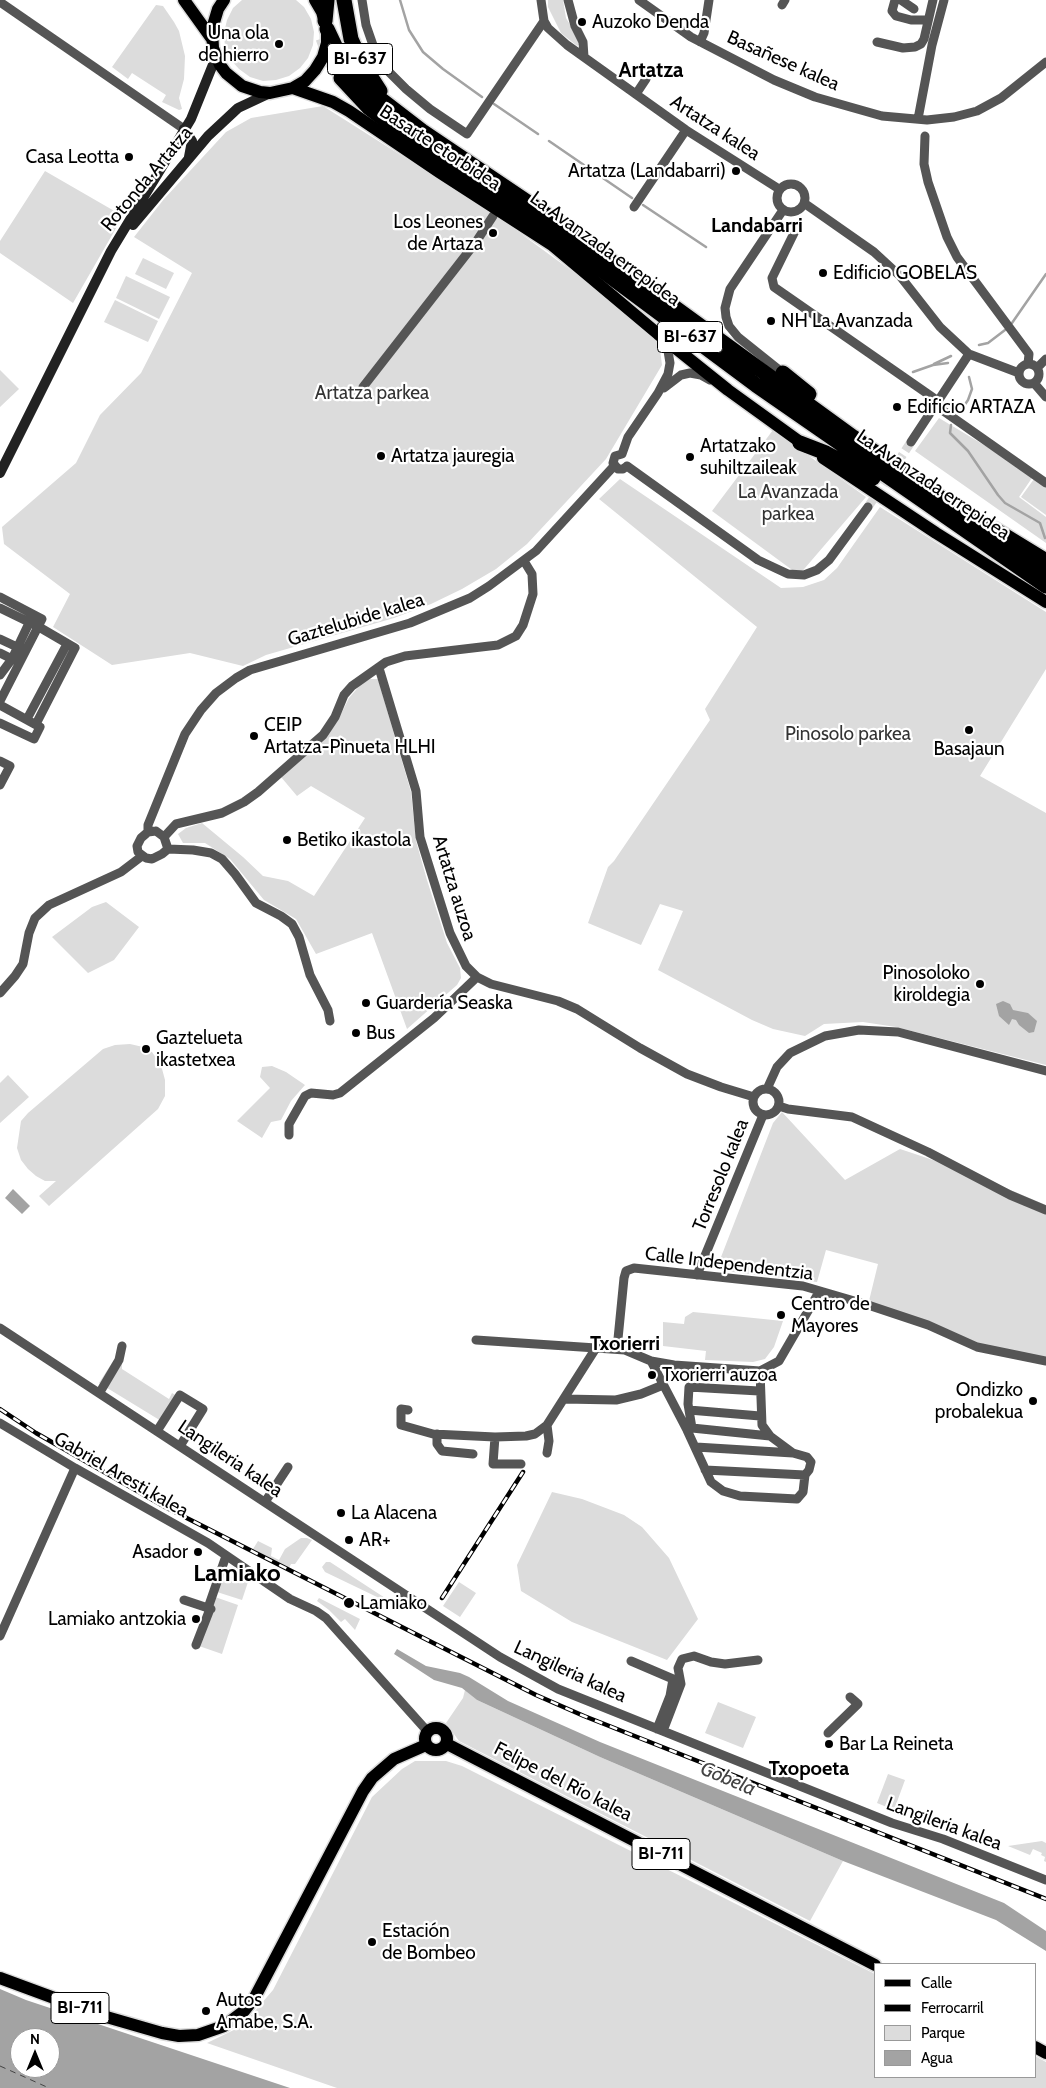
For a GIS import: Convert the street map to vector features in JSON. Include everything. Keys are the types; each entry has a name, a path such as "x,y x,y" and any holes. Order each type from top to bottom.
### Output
{"highway":[{"path":"327,0 326,25 336,48 358,79 395,110"},
{"name":"BI-637","path":"344,0 348,28 357,52 372,81 395,110"},
{"name":"La Avanzada errepidea","path":"341,78 368,107 386,121 557,238 686,334 856,456 1046,586"},
{"name":"La Avanzada errepidea","path":"395,110 422,131 563,226 697,326 1046,571"},
{"path":"552,244 632,301 686,334"},
{"path":"783,373 863,436 906,474"},
{"path":"800,442 860,471 959,527"}],"main road":[{"path":"184,0 212,39"},
{"name":"Rotonda Artatza","path":"224,0 214,19 212,39 216,56 226,74 242,86 256,91 270,93 293,88 310,75 323,58 327,43 326,25"},
{"path":"315,0 326,25"},
{"name":"Basarte etorbidea","path":"293,88 333,102 349,110 439,172 552,244 658,334 728,390 800,442 936,533 1046,602"},
{"path":"940,498 1022,543 1046,559"},
{"path":"435,1728 443,1730 448,1736 447,1744 441,1750 433,1750 426,1745 425,1740 428,1732 435,1728"},
{"name":"Felipe del Río kalea","path":"447,1744 874,1964"},
{"name":"BI-711","path":"0,1978 103,2016 162,2033 179,2036 198,2035 224,2026 244,2011 262,1985 363,1791 387,1763 426,1745"}],"street":[{"path":"362,0 366,25 374,48 388,70 406,89 430,109 466,134 544,22 541,0"},
{"path":"568,0 575,26 583,42 584,57"},
{"name":"Basañese kalea","path":"639,0 700,42 774,80 815,98 882,116 918,119 954,118 977,111 1002,98 1046,62"},
{"name":"Basañese kalea","path":"700,42 704,33 709,0"},
{"path":"895,0 892,11 896,16 911,20 927,20"},
{"path":"901,0 914,9"},
{"path":"877,42 903,48 915,48 924,39 932,0"},
{"path":"918,119 932,45 944,0"},
{"path":"0,2 184,128 192,140 189,158"},
{"name":"Artatza kalea","path":"544,22 548,28 584,57 686,130 779,189"},
{"name":"Rotonda Artatza","path":"111,251 201,98 216,56"},
{"path":"636,94 646,79"},
{"name":"Rotonda Artatza","path":"111,251 189,158 238,108 270,93"},
{"path":"634,206 686,130"},
{"path":"925,136 924,164 928,182 947,238 958,257 1029,354 1039,376 1034,383"},
{"path":"787,184 796,185 803,191 804,204 795,212 783,210 776,200 779,189 787,184"},
{"path":"804,204 874,252 900,276 940,327 969,354 1019,373"},
{"path":"783,210 730,289 725,308 729,326 738,337 783,373"},
{"path":"363,388 476,242 493,216"},
{"path":"796,229 772,278 774,287 1046,483"},
{"path":"0,473 111,251"},
{"path":"622,454 628,438 658,393 668,374 670,363 668,351 658,334"},
{"path":"911,442 969,354"},
{"path":"1046,359 1033,366 1022,367 1019,373 1020,379 1025,383 1034,383 1046,397"},
{"path":"658,393 681,374 690,373 701,376 728,390"},
{"path":"622,454 628,458 627,466 621,469 614,466 615,456 622,454"},
{"name":"Gaztelubide kalea","path":"148,832 148,825 184,734 201,710 216,694 236,678 250,670 271,663 410,623 470,598 524,561 549,537 614,466"},
{"path":"627,466 758,560 788,574 804,575 817,570 829,560 868,507"},
{"path":"164,837 176,824 222,813 244,802 258,792 323,735 335,717 344,695 352,686 386,662 405,656 498,644 516,636 523,625 533,594 532,574 524,561"},
{"path":"0,598 71,646"},
{"path":"0,608 36,621"},
{"path":"0,675 36,621"},
{"path":"0,723 34,739 40,727 0,703 36,621"},
{"path":"0,639 17,648"},
{"path":"27,719 71,646"},
{"path":"36,724 71,646"},
{"path":"0,653 12,659"},
{"name":"Artatza auzoa","path":"379,668 416,791 420,838 438,897 458,954 477,977"},
{"path":"0,761 10,766 0,785"},
{"path":"168,848 164,837 156,831 148,832 140,838 137,846 138,852 142,856 152,858 162,854 168,848 211,853 222,860 235,874 256,903 282,916 292,924 310,975 328,1010 330,1021"},
{"path":"0,993 23,964 32,924 48,905 121,872 142,856"},
{"path":"289,1135 289,1124 305,1096 311,1093 340,1094 434,1018 477,977 506,989 558,1001 576,1009 687,1074 754,1098"},
{"path":"767,1089 777,1067 790,1053 825,1036 859,1030 898,1032 1046,1071"},
{"path":"767,1089 777,1094 779,1106 771,1114 763,1115 754,1106 754,1098 760,1091 767,1089"},
{"path":"779,1106 788,1109 852,1116 1046,1210"},
{"name":"Torresolo kalea","path":"697,1275 763,1115"},
{"name":"Calle Independentzia","path":"616,1349 624,1278 626,1271 634,1268 803,1286 928,1325 977,1347 1046,1361"},
{"path":"476,1340 616,1349 625,1350 651,1361 674,1365 760,1371 779,1361 819,1292"},
{"name":"Langileria kalea","path":"0,1328 100,1392 500,1657 558,1689 892,1823 943,1839 1046,1880"},
{"path":"100,1392 119,1360 122,1346"},
{"path":"408,1410 401,1409 401,1425 436,1434 495,1437 535,1434 547,1425 596,1348"},
{"path":"651,1361 663,1385 690,1429 696,1447 711,1482 723,1491 740,1496 797,1499 803,1492 805,1475 809,1470 811,1462 808,1457 793,1453 696,1447"},
{"path":"760,1371 759,1391 762,1425 770,1436 793,1453"},
{"path":"564,1399 616,1400 641,1394 663,1385"},
{"path":"690,1429 687,1391 689,1387 759,1391"},
{"path":"158,1431 180,1395 203,1409 180,1446"},
{"path":"689,1410 760,1416"},
{"name":"Gabriel Aresti kalea","path":"0,1423 208,1543 290,1599 316,1611 326,1618 428,1732"},
{"path":"547,1425 549,1441 547,1453"},
{"path":"690,1429 770,1436"},
{"path":"436,1434 437,1444 442,1451 473,1454"},
{"path":"495,1437 493,1464 520,1469"},
{"path":"265,1502 288,1467"},
{"path":"0,1636 75,1468"},
{"path":"706,1470 805,1475"},
{"path":"196,1645 226,1556"},
{"path":"184,1600 209,1609"},
{"path":"660,1730 681,1684 678,1668 682,1659 694,1656 711,1662 725,1664 758,1660"},
{"path":"631,1661 674,1679 660,1730"},
{"path":"828,1733 858,1704 850,1697"}],"green space":[{"path":"242,0 296,0 304,7 311,19 314,32 313,45 308,58 300,68 289,76 263,81 250,77 230,59 225,47 224,33 227,20 233,8"},
{"path":"548,0 563,0 566,18 581,43 577,46 561,33 548,7"},
{"path":"156,5 163,6 174,22 179,31 185,56 184,79 179,98 182,109 179,110 162,102 166,95 132,73 128,79 112,67"},
{"name":"Artatza parkea","path":"323,106 494,214 658,334 662,365 606,459 527,544 496,569 462,589 431,604 394,618 266,655 243,666 190,653 112,665 53,627 70,594 4,544 2,527 76,463 100,415 141,373 192,273 134,237 164,199 226,132 251,118"},
{"path":"45,171 123,216 73,303 0,253 0,241"},
{"path":"143,258 174,273 166,289 135,274"},
{"path":"126,276 170,297 159,319 116,298"},
{"path":"115,300 158,321 148,342 104,322"},
{"path":"0,370 19,389 0,407"},
{"path":"939,418 1034,475 1019,497 1046,517 1046,543 915,451"},
{"name":"La Avanzada parkea","path":"773,430 866,497 799,575 712,511"},
{"name":"Pinosolo parkea","path":"620,479 781,588 803,587 824,580 837,568 880,507 1046,612 1046,669 980,776 1046,813 1046,1065 896,1027 863,1022 824,1024 805,1036 773,1029 752,1020 658,970 683,911 660,904 641,945 588,923 608,867 614,861 710,720 705,709 757,627 599,499"},
{"path":"1034,479 1046,487 1046,515 1021,497"},
{"path":"370,679 378,679 411,792 416,841 427,880 447,943 460,968 461,978 457,985 407,1029 372,933 316,954 296,919 264,900 230,859 205,843 183,843 178,834 186,828 202,823 263,876 288,881 314,896 365,818 311,786 297,796 281,777 337,722 349,698 361,684"},
{"path":"106,902 139,927 114,960 88,973 52,937 92,907"},
{"path":"130,1044 143,1047 152,1052 161,1065 165,1080 165,1096 158,1109 49,1206 39,1196 56,1181 45,1181 36,1176 21,1160 17,1148 21,1121 103,1049 115,1045"},
{"path":"272,1066 286,1072 305,1085 291,1101 281,1120 271,1122 262,1138 237,1121 270,1088 260,1077 262,1067"},
{"path":"8,1075 29,1097 0,1123 0,1083"},
{"path":"782,1112 845,1180 900,1149 966,1171 1046,1205 1046,1360 977,1347 868,1305 878,1264 826,1250 817,1282 716,1270 773,1123"},
{"path":"693,1312 783,1321 774,1347 765,1359 753,1362 705,1360 706,1351 663,1346 663,1322 684,1324 685,1317"},
{"path":"115,1358 122,1363 122,1369 169,1399 172,1393 182,1399 166,1424 99,1383"},
{"path":"552,1492 582,1499 624,1515 642,1527 669,1558 698,1619 667,1660 572,1622 521,1591 517,1565"},
{"path":"301,1538 312,1540 295,1564 291,1564 289,1568 253,1549 258,1541 272,1548 271,1556 279,1560 285,1549"},
{"path":"326,1562 330,1562 402,1609 325,1572 322,1567"},
{"path":"223,1574 248,1582 242,1600 217,1592"},
{"path":"459,1582 476,1593 460,1617 443,1606"},
{"path":"215,1597 238,1605 222,1654 199,1646"},
{"path":"319,1598 360,1619 355,1630 345,1619 341,1622 317,1601"},
{"path":"465,1690 477,1700 600,1757 843,1861 810,1921 459,1741 446,1723 463,1698"},
{"path":"718,1702 756,1717 743,1748 705,1733"},
{"path":"415,1761 446,1761 462,1766 874,1973 874,2078 1036,2078 1036,2057 1046,2062 1046,2088 337,2088 207,2043 242,2026 273,1990 372,1797 402,1769"},
{"path":"888,1774 905,1780 894,1810 877,1803"},
{"path":"1042,1841 1046,1843 1046,1862 1044,1861 1045,1857 1041,1855 1042,1853 1033,1849 1030,1855 1008,1846"}],"water":[{"path":"1003,1001 1010,1004 1013,1010 1028,1013 1037,1021 1034,1032 1029,1033 1016,1020 1012,1019 1009,1025 999,1016 996,1004"},
{"path":"13,1189 30,1206 22,1214 5,1198"},
{"path":"397,1649 426,1666 460,1673 469,1677 508,1701 600,1742 1004,1903 1046,1931 1046,1951 996,1920 843,1861 600,1757 477,1700 462,1688 434,1680 394,1654"},
{"path":"0,1989 26,2000 290,2088 0,2088"}],"waterway":[{"path":"400,0 409,30 423,52 482,97"},
{"path":"494,104 538,134"},
{"path":"549,141 632,198"},
{"path":"643,205 706,247"},
{"path":"1012,323 1046,274"},
{"path":"979,345 988,343 1005,330"},
{"path":"934,364 951,356"},
{"path":"913,372 933,365 948,363"},
{"path":"959,413 968,400 972,389 969,377"},
{"path":"951,425 950,433 968,451 998,495 1005,503 1040,523 1045,538"}],"ferry route":[{"path":"0,2066 49,2088"}],"tunnel":[{"path":"323,38 331,60 341,78"},
{"path":"868,507 911,442"}],"railway":[{"path":"0,1409 36,1433 167,1508 536,1695 584,1716 1046,1899"},
{"path":"442,1598 523,1472"}],"place":[{"name":"Auzoko Denda","path":"582,22"},
{"name":"Una ola de hierro","path":"279,44"},
{"name":"Casa Leotta","path":"129,157"},
{"name":"Artatza (Landabarri)","path":"736,171"},
{"name":"Los Leones de Artaza","path":"493,233"},
{"name":"Edificio GOBELAS","path":"823,273"},
{"name":"NH La Avanzada","path":"771,321"},
{"name":"Edificio ARTAZA","path":"897,407"},
{"name":"Artatza jauregia","path":"381,456"},
{"name":"Artatzako suhiltzaileak","path":"690,457"},
{"name":"Basajaun","path":"969,730"},
{"name":"CEIP Artatza-Pìnueta HLHI","path":"254,736"},
{"name":"Betiko ikastola","path":"287,840"},
{"name":"Pinosoloko kiroldegia","path":"980,984"},
{"name":"Guardería Seaska","path":"366,1003"},
{"name":"Bus","path":"356,1033"},
{"name":"Gaztelueta ikastetxea","path":"146,1049"},
{"name":"Centro de Mayores","path":"781,1315"},
{"name":"Txorierri auzoa","path":"652,1375"},
{"name":"Ondizko probalekua","path":"1033,1401"},
{"name":"La Alacena","path":"341,1513"},
{"name":"AR+","path":"349,1540"},
{"name":"Asador","path":"198,1552"},
{"name":"Lamiako","path":"349,1603"},
{"name":"Lamiako antzokia","path":"196,1619"},
{"name":"Bar La Reineta","path":"829,1744"},
{"name":"Estación de Bombeo","path":"372,1942"},
{"name":"Autos Amabe, S.A.","path":"206,2011"}],"district":[{"name":"Artatza","path":"651,71"},
{"name":"Landabarri","path":"757,226"},
{"name":"Txorierri","path":"625,1344"},
{"name":"Lamiako","path":"237,1574"},
{"name":"Txopoeta","path":"809,1769"}],"water label":[{"name":"Gobela","path":"728,1779"}]}
